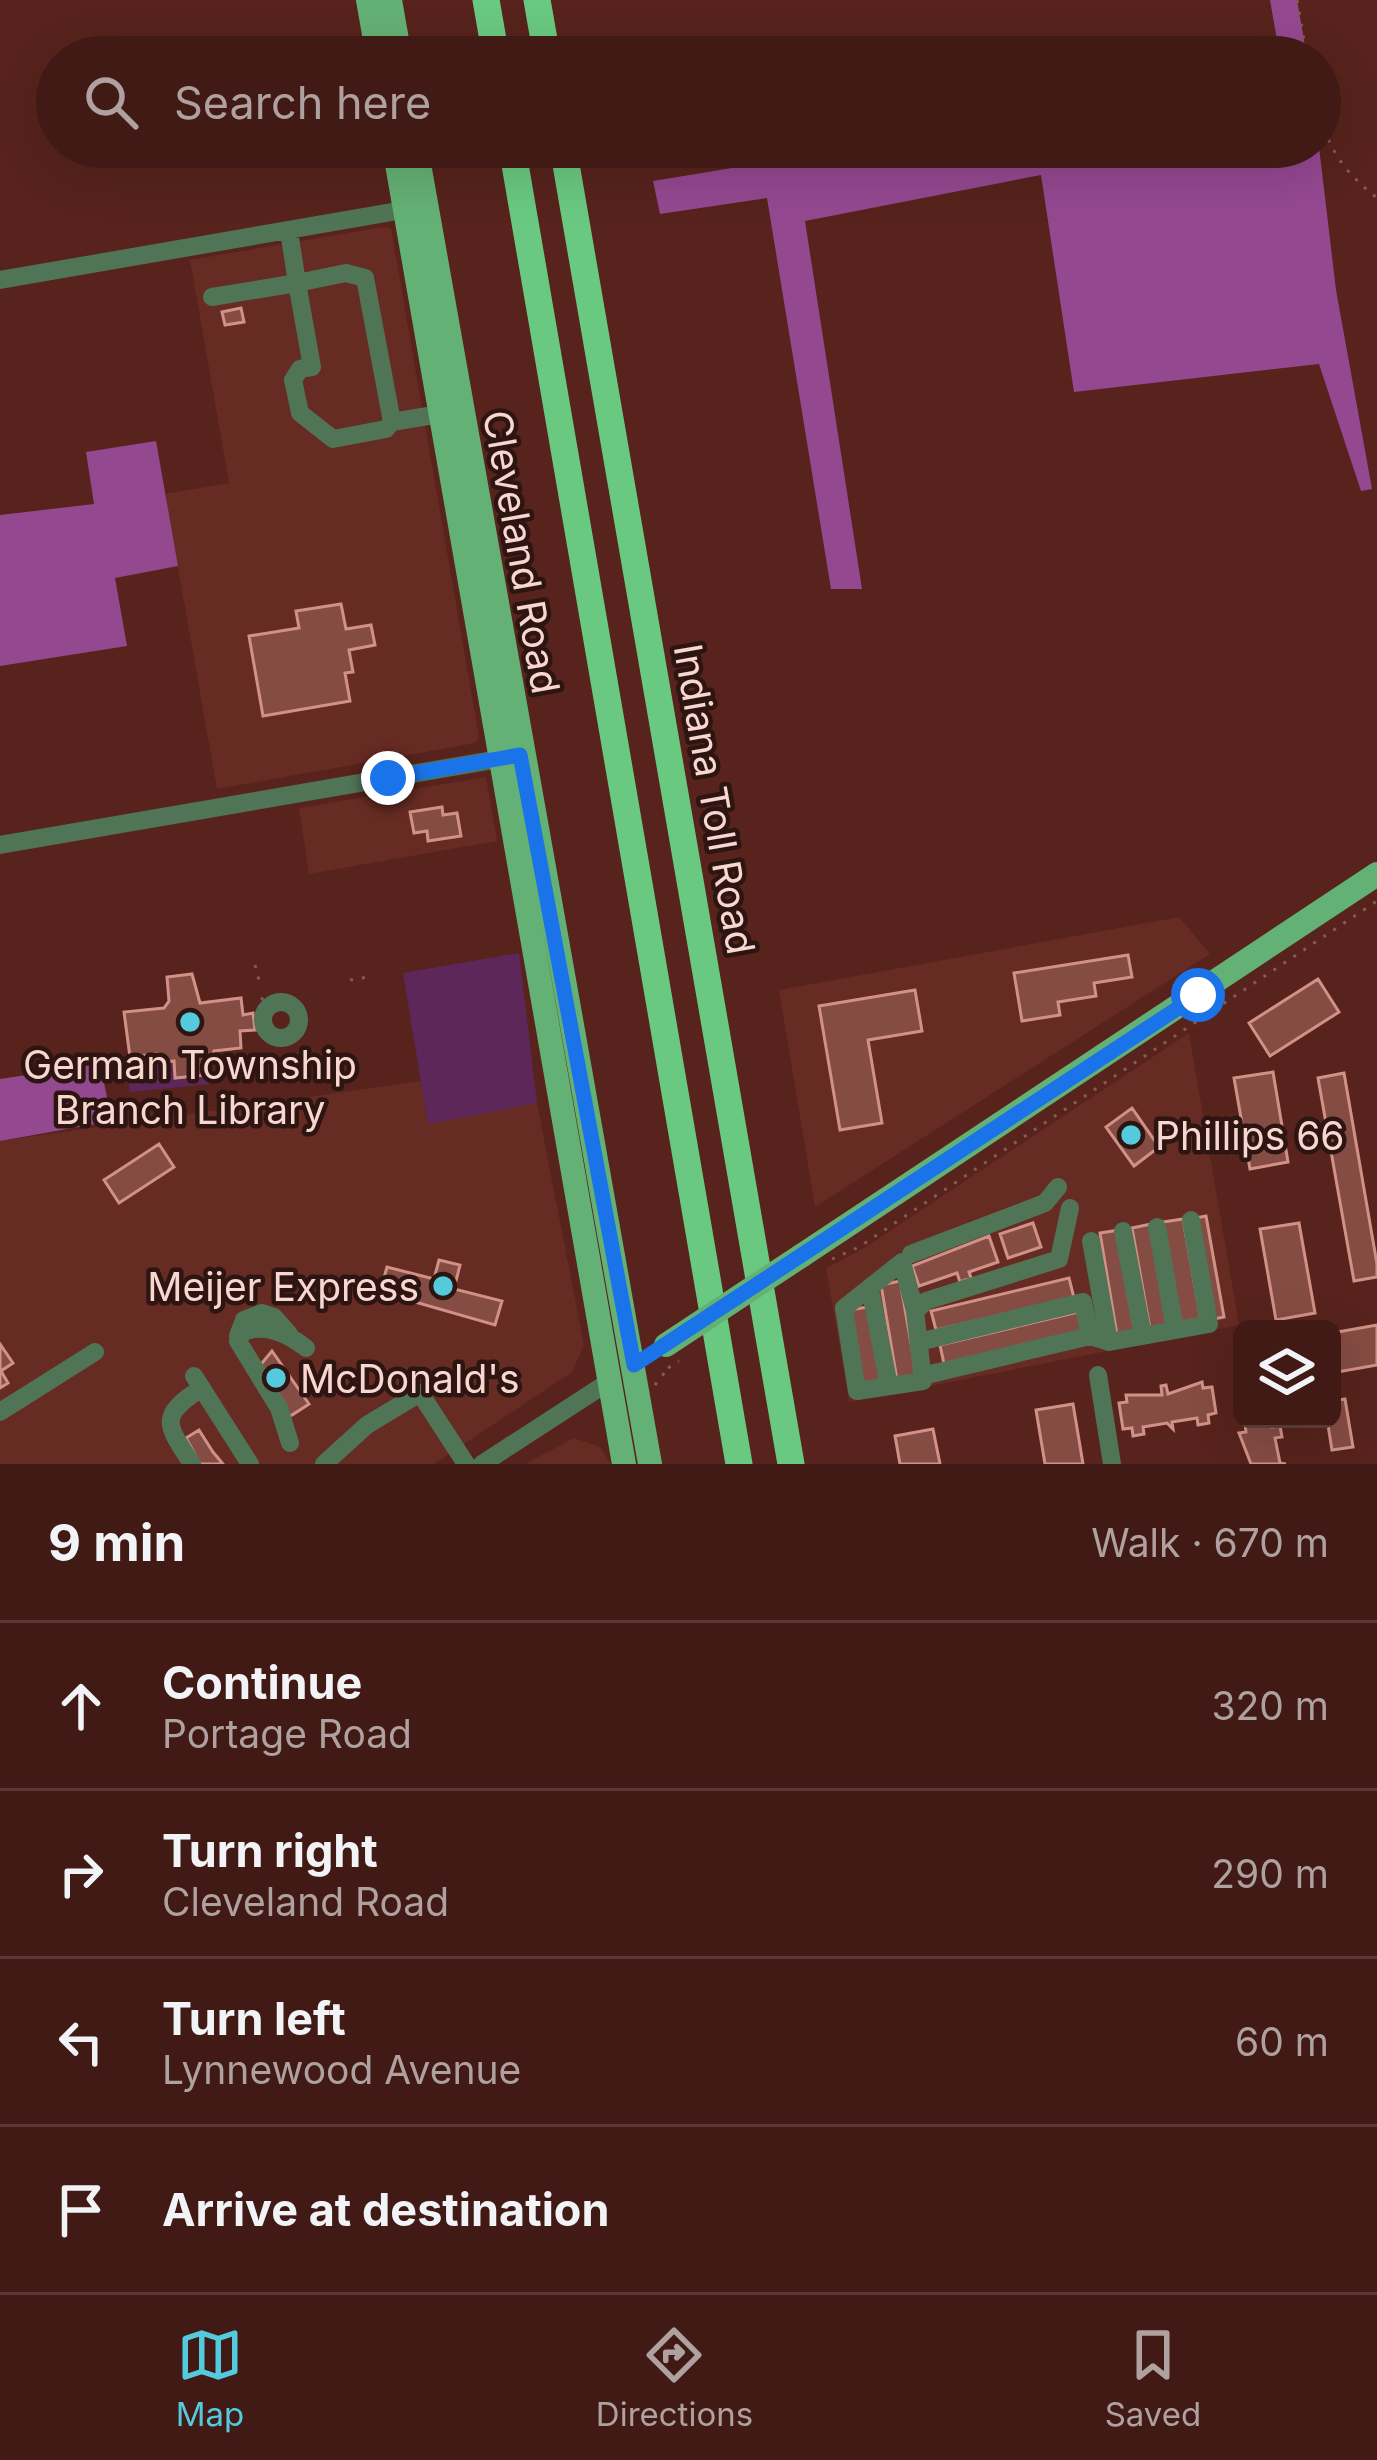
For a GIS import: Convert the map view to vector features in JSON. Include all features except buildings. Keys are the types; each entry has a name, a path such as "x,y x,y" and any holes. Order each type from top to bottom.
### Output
{"highway":[{"path":"486,0 492,36"},
{"path":"537,0 543,36"},
{"path":"516,168 739,1464"},
{"name":"Indiana Toll Road","path":"567,168 791,1464"}],"main road":[{"path":"368,0 374,36"},
{"path":"390,0 396,36"},
{"name":"Cleveland Road","path":"402,168 416,208 624,1464"},
{"name":"Cleveland Road","path":"416,168 416,208 440,414 634,1365 650,1464"},
{"path":"610,1381 634,1365 667,1356 801,1256 1377,874"}],"street":[{"path":"0,280 416,208"},
{"path":"289,231 312,367 300,370 293,380 300,413 333,440 440,414"},
{"path":"212,298 346,273 365,278 392,422"},
{"path":"0,845 510,757"},
{"path":"911,1254 1045,1203 1058,1187"},
{"path":"915,1311 926,1301 1059,1259 1070,1208"},
{"path":"922,1376 1100,1339 1209,1324 1190,1220"},
{"path":"1157,1227 1175,1330"},
{"path":"1123,1231 1143,1336"},
{"path":"1091,1240 1100,1339"},
{"path":"902,1262 915,1311 923,1381 857,1391 844,1308 870,1288 902,1262"},
{"path":"870,1288 889,1386"},
{"path":"919,1342 1083,1302 1100,1339"},
{"path":"290,1443 279,1408 238,1341 244,1331 255,1328 300,1343"},
{"path":"0,1412 95,1352"},
{"path":"1097,1375 1112,1464"},
{"path":"482,1464 610,1381"},
{"path":"192,1464 172,1433 170,1419 198,1382 250,1464"},
{"path":"324,1464 367,1425 420,1393 466,1464"}],"path":[{"path":"1297,0 1303,36"},
{"path":"1341,165 1349,177 1377,198"},
{"path":"827,1262 859,1247 1377,901"},
{"path":"255,965 260,984"},
{"path":"350,980 373,976"},
{"path":"651,1390 667,1356"}],"shaded area":[{"path":"1270,0 1297,0 1303,36 1276,36"},
{"path":"732,168 1321,168 1336,290 1372,489 1361,491 1319,364 1074,392 1041,175 805,221 862,589 831,589 767,198 660,214 653,181"},
{"path":"391,228 479,737 476,743 217,789 165,494 229,483 190,260"},
{"path":"156,441 178,566 115,578 127,646 0,666 0,515 94,504 86,452"},
{"path":"486,777 497,841 309,874 299,808"},
{"path":"1179,917 1210,954 815,1207 779,990"},
{"path":"519,953 537,1103 428,1124 403,973"},
{"path":"1189,1033 1238,1320 1233,1320 1233,1326 849,1402 826,1268 864,1248"},
{"path":"158,1054 159,1063 174,1061 175,1078 208,1071 210,1084 130,1092 126,1057"},
{"path":"100,1064 112,1121 0,1141 0,1079"},
{"path":"421,1081 428,1123 537,1103 584,1345 572,1372 434,1464 0,1464 0,1141"},
{"path":"574,1438 600,1447 611,1464 525,1464"}],"place":[{"name":"German Township Branch Library","path":"190,1022"},
{"name":"Phillips 66","path":"1131,1135"},
{"name":"Meijer Express","path":"443,1286"},
{"name":"McDonald's","path":"276,1378"}],"route":[{"path":"388,778 520,755 634,1365 1198,995"}]}
